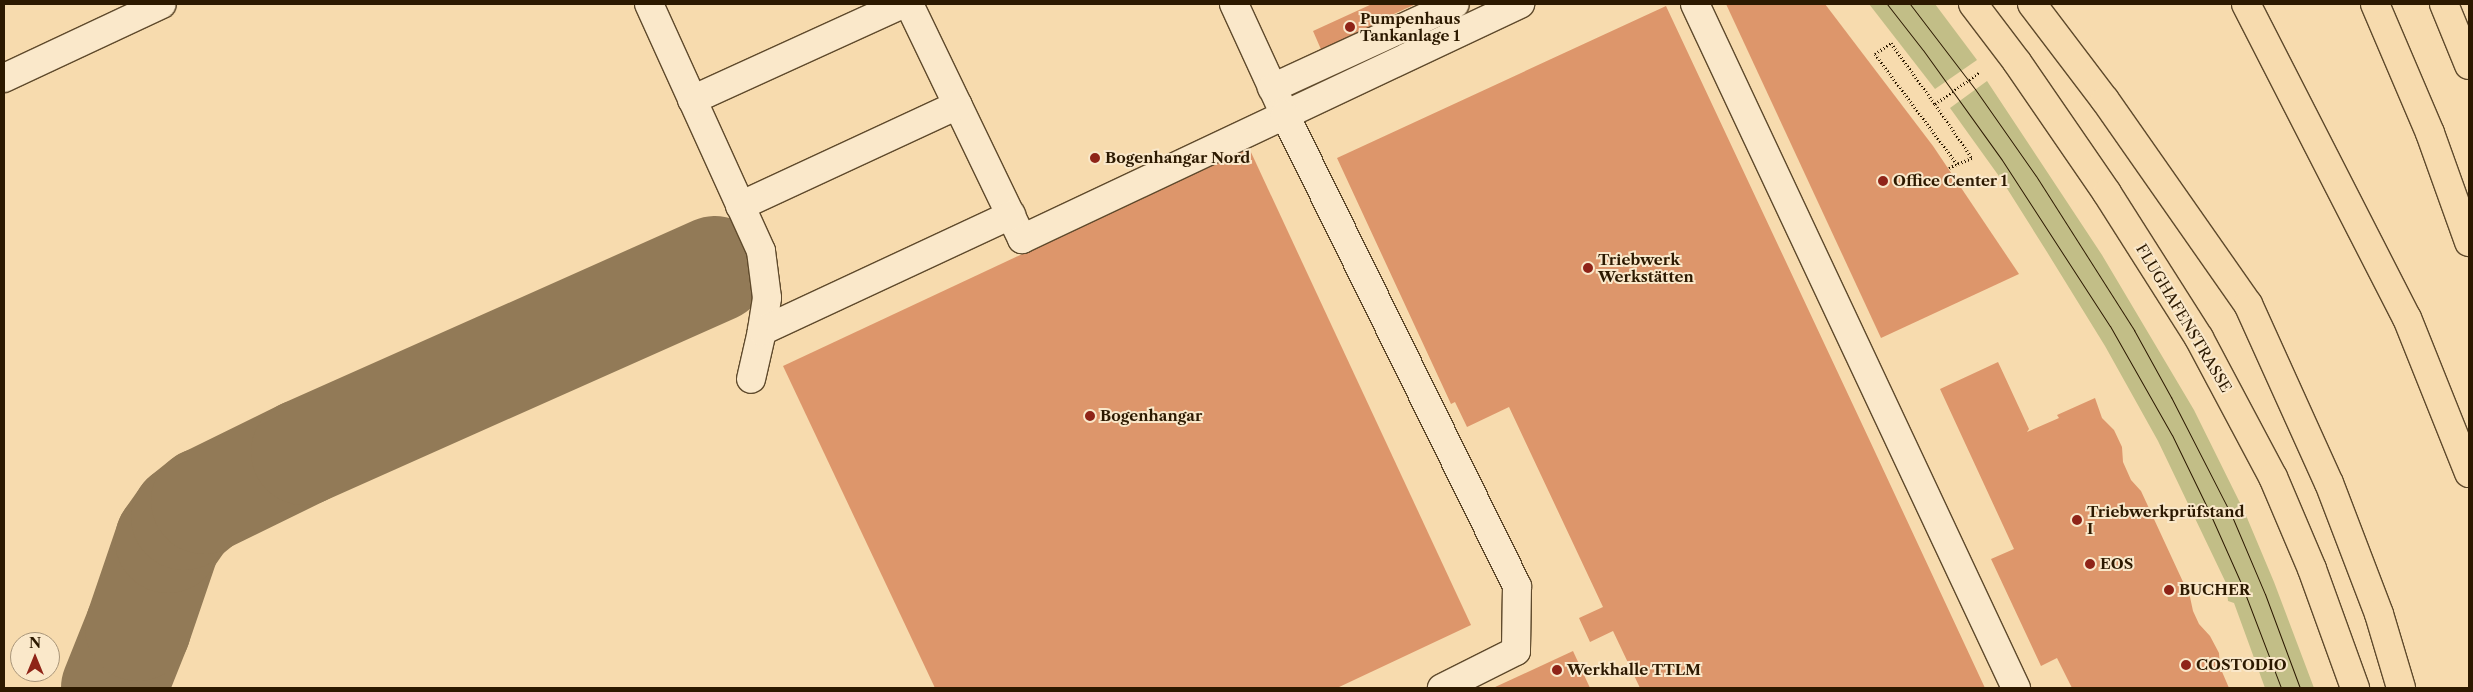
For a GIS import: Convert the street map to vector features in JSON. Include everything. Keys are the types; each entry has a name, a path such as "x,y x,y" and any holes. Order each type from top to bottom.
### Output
{"main road":[{"name":"FLUGHAFENSTRASSE","path":"1973,4 2017,62 2107,192 2199,338 2273,477 2312,569 2354,688"},
{"path":"2032,4 2105,100 2248,304 2329,484 2379,614 2401,688"},
{"path":"2246,4 2407,318 2469,473"},
{"path":"2375,4 2430,133 2469,242"},
{"path":"2444,4 2469,65"}],"lane":[{"path":"4,78 162,4"},
{"path":"649,4 761,251 766,276 767,298 751,380"},
{"path":"692,100 903,4"},
{"path":"908,4 1022,239 1520,4"},
{"path":"1234,4 1285,115 1518,586 1516,651 1442,688"},
{"path":"1272,88 1455,4"},
{"path":"1695,4 2016,688"},
{"path":"740,206 958,105"},
{"path":"762,331 1011,215"}],"path":[{"path":"1949,168 1972,158 1891,43 1875,54 1957,164"},
{"path":"1935,104 1983,70"}],"shaded area":[{"path":"1869,4 1935,4 1977,60 1935,89"},
{"path":"1987,81 2102,255 2194,410 2245,513 2274,582 2314,688 2265,688 2234,603 2228,601 2226,583 2158,441 2105,346 2047,252 2001,179 1950,108"}],"building":[{"name":"Pumpenhaus Tankanlage 1","path":"1372,4 1416,4 1385,18 1388,23 1323,54 1313,31"},
{"name":"Office Center 1","path":"1726,4 1825,4 1933,146 2019,274 1881,338"},
{"name":"Triebwerk Werkstätten","path":"1666,6 1985,688 1640,688 1613,631 1590,642 1579,618 1603,607 1509,407 1467,427 1455,402 1451,404 1337,158"},
{"name":"Bogenhangar","path":"1249,148 1471,625 1337,688 935,688 783,366"},
{"name":"Triebwerkprüfstand I","path":"1998,362 2029,429 2027,432 2059,418 2057,415 2095,398 2102,418 2114,430 2122,447 2123,462 2131,480 2141,491 2190,597 2193,611 2199,624 2210,636 2219,653 2220,667 2229,688 2072,688 2057,658 2041,666 1991,559 2014,549 1940,389"},
{"name":"Werkhalle TTLM","path":"1573,651 1590,688 1493,688"}],"taxiway":[{"path":"114,688 138,628 168,540 184,517 204,501 304,452 715,269"}],"tram line":[{"path":"1887,4 1923,50 2002,160 2110,326 2172,435 2208,509 2241,583 2281,688"},
{"path":"1910,4 1975,89 2036,176 2134,330 2231,514 2265,594 2300,688"}],"place":[{"name":"Pumpenhaus Tankanlage 1","path":"1350,27"},
{"name":"Bogenhangar Nord","path":"1095,158"},
{"name":"Office Center 1","path":"1883,181"},
{"name":"Triebwerk Werkstätten","path":"1588,268"},
{"name":"Bogenhangar","path":"1090,416"},
{"name":"Triebwerkprüfstand I","path":"2077,520"},
{"name":"EOS","path":"2090,564"},
{"name":"BUCHER","path":"2169,590"},
{"name":"COSTODIO","path":"2186,665"},
{"name":"Werkhalle TTLM","path":"1557,670"}]}
